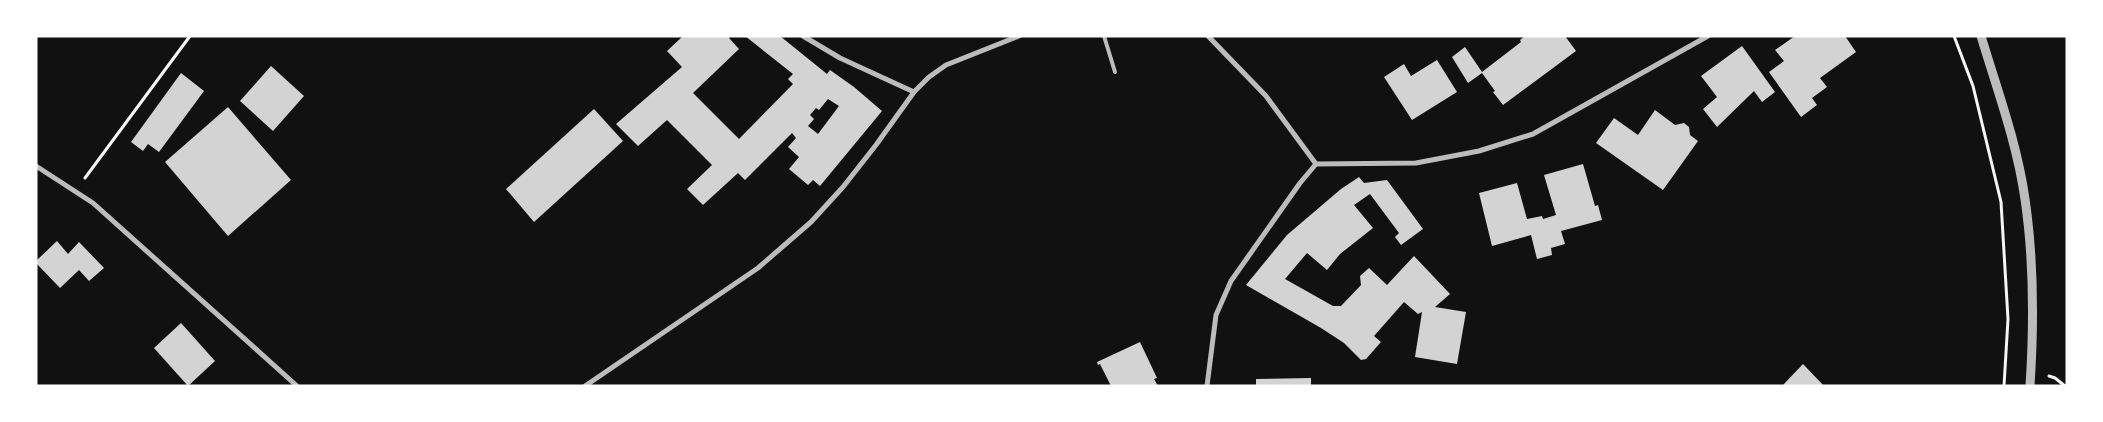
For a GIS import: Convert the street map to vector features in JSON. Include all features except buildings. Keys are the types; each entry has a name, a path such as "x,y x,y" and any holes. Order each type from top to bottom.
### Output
{"street":[{"path":"803,36 840,58 914,92"},
{"path":"585,386 758,268 811,222 843,187 914,92 946,65 1019,36"},
{"path":"1208,36 1266,96 1316,164"},
{"path":"1207,386 1216,315 1231,281 1300,183 1316,164 1416,164 1479,150 1533,134 1708,36"},
{"path":"1981,36 2010,129 2025,198 2032,268 2030,386"},
{"path":"36,166 93,203 297,386"}],"lane":[{"path":"1104,36 1115,72"}],"path":[{"path":"75,192 190,36"},
{"path":"1954,36 1973,86 2001,202 2008,319 2004,386"}]}
